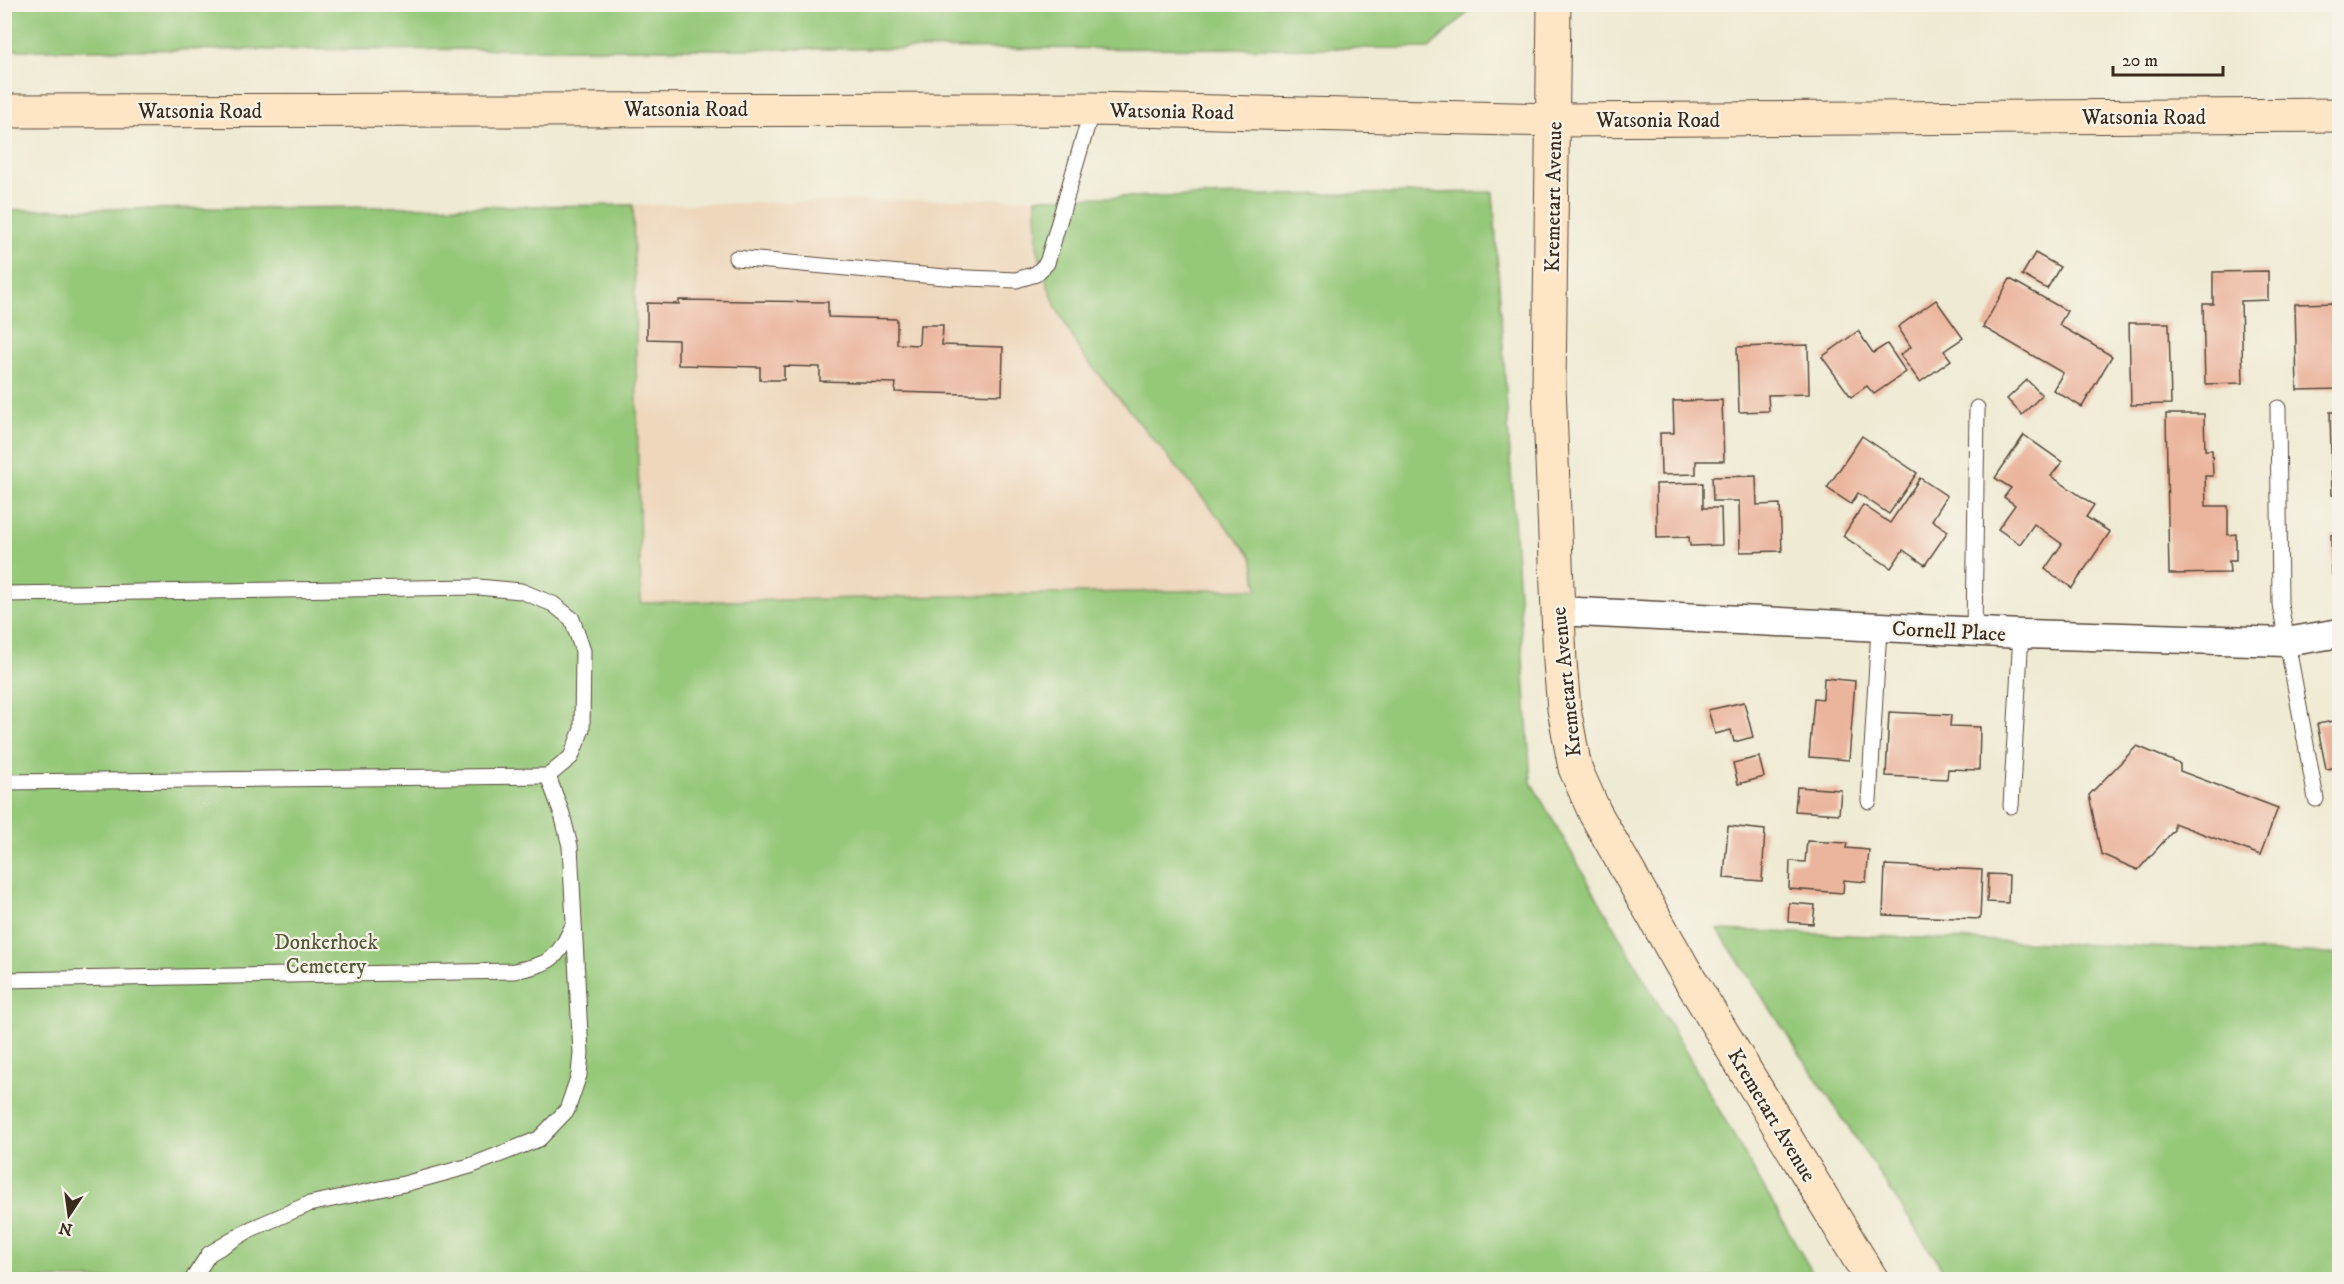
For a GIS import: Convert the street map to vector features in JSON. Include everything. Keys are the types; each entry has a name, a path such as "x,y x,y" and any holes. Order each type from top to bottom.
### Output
{"main road":[{"name":"Kremetart Avenue","path":"1554,4 1549,385 1564,709 1575,768 1595,813 1682,966 1872,1280"},
{"name":"Watsonia Road","path":"4,111 1092,109 1554,120 2340,115"}],"street":[{"name":"Cornell Place","path":"1558,610 1974,633 2286,642 2340,633"}],"lane":[{"path":"735,258 945,277 1016,280 1036,274 1047,262 1092,109"},
{"path":"1974,633 1977,408"},
{"path":"2278,408 2280,604 2316,799"},
{"path":"4,594 478,587 520,591 553,604 572,619 583,651 582,729 571,757 549,776 4,782"},
{"path":"1869,801 1879,628"},
{"path":"2011,806 2021,634"},
{"path":"192,1280 209,1254 251,1228 309,1204 404,1184 470,1166 539,1139 567,1110 579,1075 581,1053 570,846 549,776"},
{"path":"4,980 514,971 543,965 562,950 574,922"}],"shaded area":[{"path":"1036,198 1037,246 1056,307 1081,353 1252,557 1258,589 641,603 633,205"}],"green space":[{"path":"4,5 1476,5 1429,48 5,50"},
{"name":"Donkerhoek Cemetery","path":"1493,192 1531,782 1816,1279 5,1279 4,210 633,205 641,603 1258,589 1252,557 1081,353 1056,307 1042,269 1037,246 1036,198"},
{"path":"1718,930 2339,953 2339,1279 1949,1279"}],"building":[{"path":"2035,253 2060,267 2047,289 2022,275"},
{"path":"2268,271 2268,300 2241,301 2243,383 2205,384 2203,304 2213,304 2213,272"},
{"path":"2010,279 2067,311 2059,325 2112,356 2082,407 2053,390 2063,373 1983,327"},
{"path":"679,300 828,302 828,317 897,319 897,344 919,345 920,325 943,325 942,345 1003,347 1002,395 895,392 896,383 820,381 820,367 784,366 784,380 760,380 760,367 678,365 678,340 647,339 647,303 679,304"},
{"path":"1936,300 1963,338 1944,351 1951,360 1920,382 1900,355 1911,347 1898,327"},
{"path":"2340,303 2340,389 2297,390 2295,304"},
{"path":"2129,323 2169,323 2171,404 2131,405"},
{"path":"1858,331 1873,353 1887,344 1906,372 1874,394 1867,386 1851,397 1822,357"},
{"path":"1808,345 1809,394 1768,395 1769,411 1739,412 1737,347"},
{"path":"2027,380 2042,395 2022,415 2007,399"},
{"path":"1722,400 1724,461 1696,461 1696,474 1661,475 1660,433 1674,433 1673,401"},
{"path":"2330,412 2340,412 2340,495 2332,495"},
{"path":"2166,414 2204,414 2205,450 2212,450 2213,476 2205,476 2206,506 2228,506 2228,535 2236,534 2236,561 2229,561 2230,573 2169,574"},
{"path":"2024,435 2062,462 2051,476 2094,505 2086,517 2110,532 2072,588 2045,569 2062,544 2034,524 2020,544 1998,529 2015,505 2004,497 2011,488 1995,478"},
{"path":"1862,436 1917,473 1889,514 1858,493 1851,504 1827,488"},
{"path":"1756,476 1757,505 1780,504 1782,551 1740,552 1739,501 1713,501 1712,477"},
{"path":"1920,478 1947,496 1932,520 1948,531 1925,565 1903,550 1891,568 1843,536 1863,505 1890,523"},
{"path":"1703,483 1703,508 1721,508 1722,545 1690,546 1689,537 1657,538 1656,484"},
{"path":"2340,534 2340,575 2332,575 2331,535"},
{"path":"1824,678 1855,681 1849,760 1809,757 1814,698 1823,699"},
{"path":"1744,702 1753,737 1734,742 1731,730 1715,734 1708,710"},
{"path":"1889,712 1951,715 1950,726 1980,727 1979,770 1948,769 1947,779 1886,776"},
{"path":"2340,720 2340,767 2326,769 2317,724"},
{"path":"2137,746 2180,764 2180,771 2278,808 2260,855 2174,823 2174,830 2138,870 2101,854 2089,795"},
{"path":"1759,757 1764,777 1738,784 1733,763"},
{"path":"1797,787 1841,790 1839,814 1795,811"},
{"path":"1728,826 1765,830 1762,881 1724,878"},
{"path":"1807,841 1847,843 1846,848 1869,850 1866,882 1844,880 1843,893 1789,889 1790,861 1805,862"},
{"path":"1885,865 1982,870 1980,919 1883,915"},
{"path":"1988,874 2009,875 2008,903 1987,902"},
{"path":"1789,903 1815,905 1813,924 1788,922"}]}
